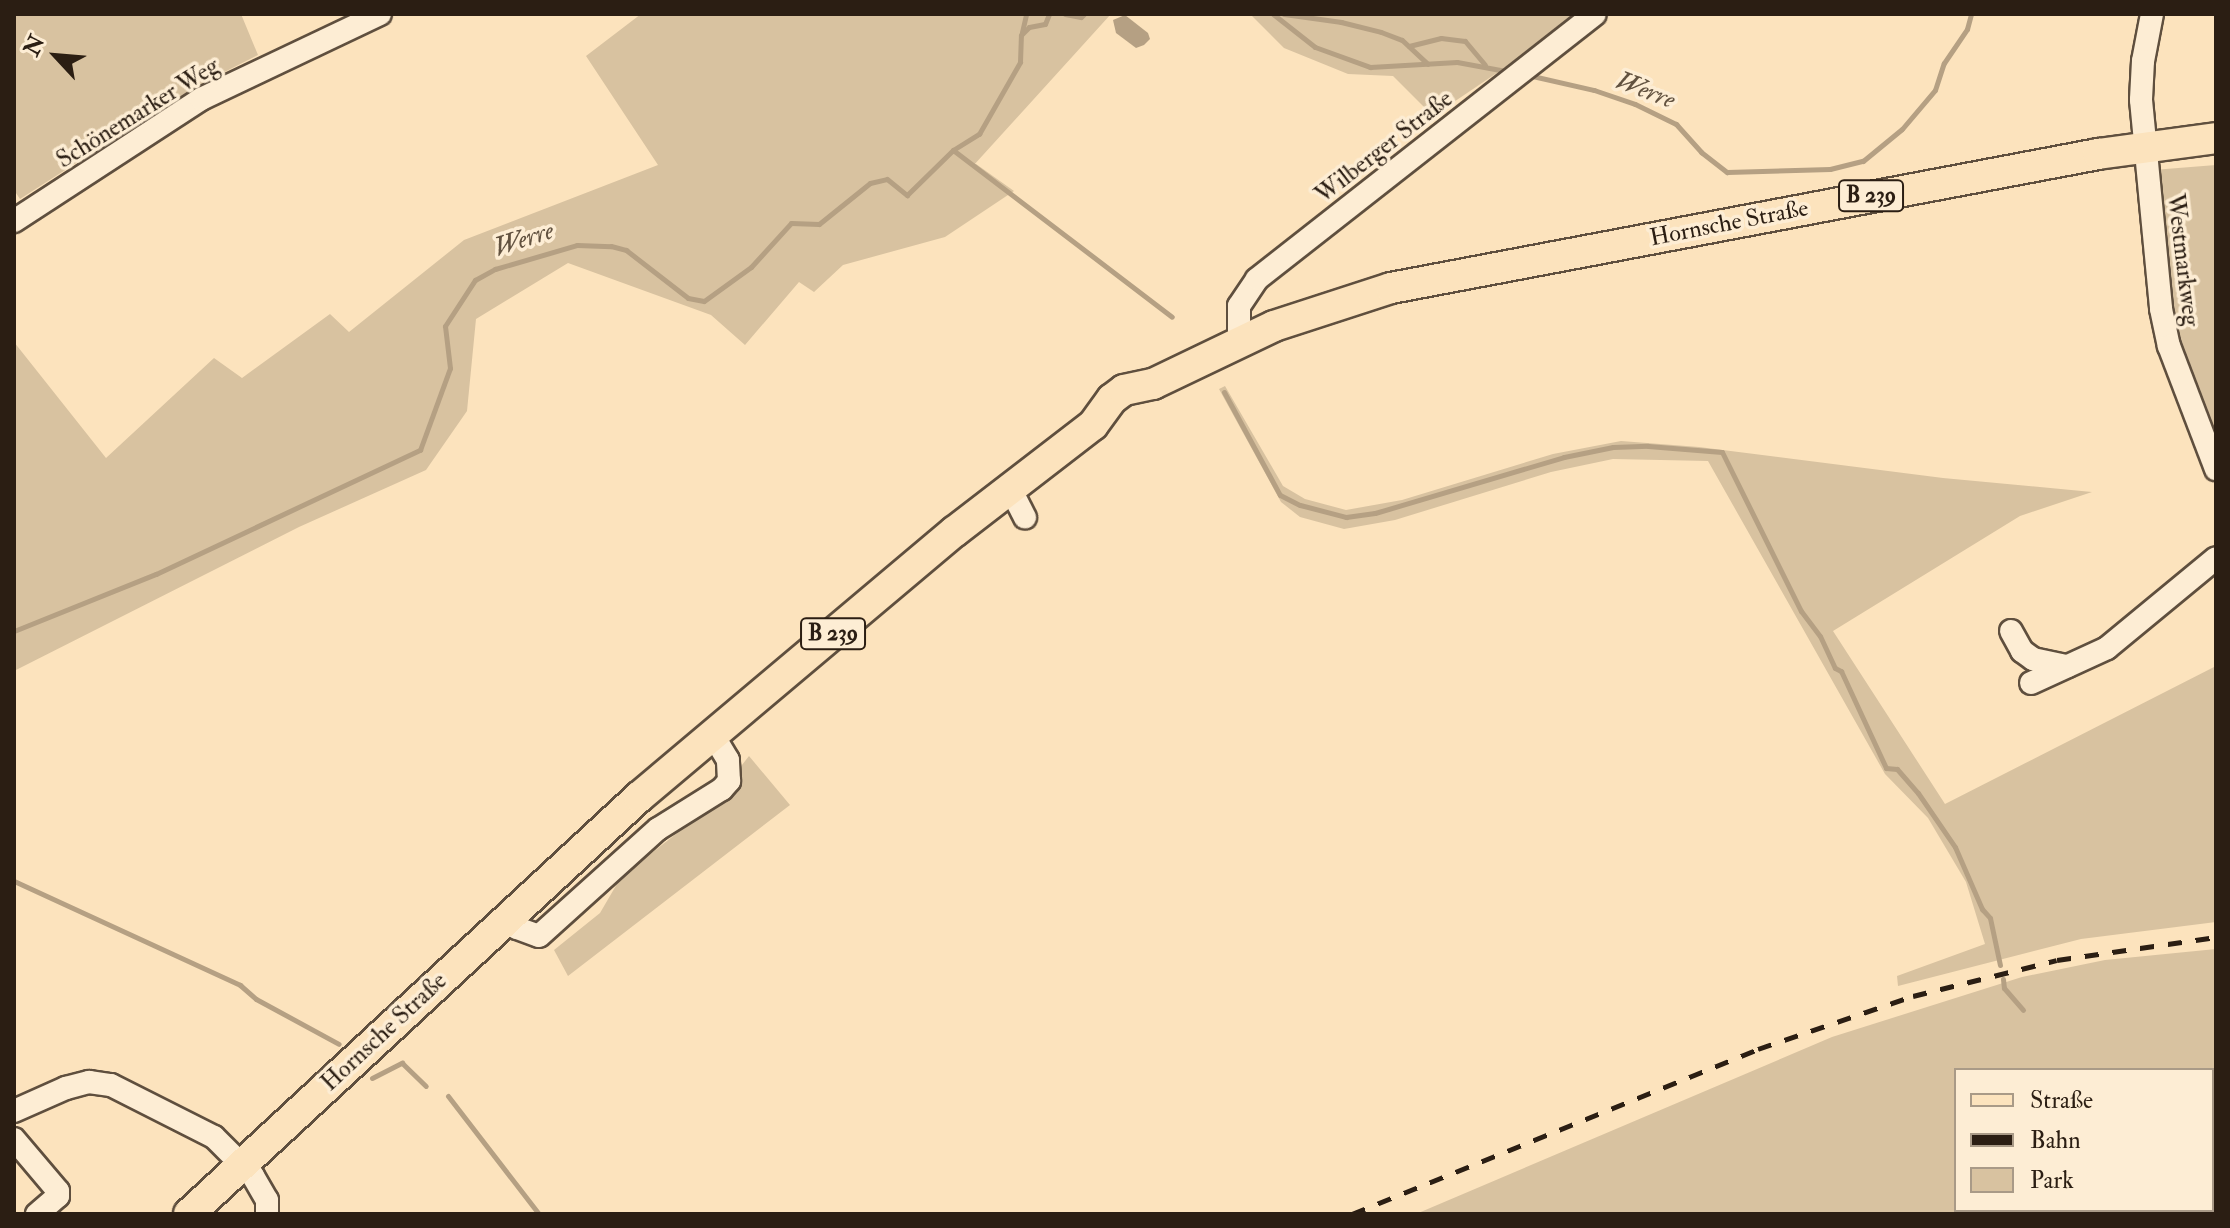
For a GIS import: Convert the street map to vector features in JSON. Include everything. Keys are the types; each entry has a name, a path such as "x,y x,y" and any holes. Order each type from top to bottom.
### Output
{"main road":[{"name":"Hornsche Straße","path":"1239,340 1353,298 1526,260 1805,218 2143,146 2216,138"},
{"name":"B 239","path":"713,735 936,559 1010,488 1093,425 1112,399 1124,390 1153,384 1239,340"},
{"name":"Hornsche Straße","path":"189,1214 242,1163 397,1030 507,918 579,851 713,735"}],"street":[{"name":"Schönemarker Weg","path":"15,218 201,99 380,14"},
{"name":"Wilberger Straße","path":"1239,340 1239,306 1257,279 1595,14"},
{"name":"Westmarkweg","path":"2152,14 2143,61 2143,146 2166,334 2216,469"},
{"path":"1010,488 1022,505 1025,517"},
{"path":"2031,683 2107,648 2216,558"},
{"path":"2011,631 2022,651 2033,659 2067,666"},
{"path":"507,918 517,928 539,936 658,829 722,789 729,781 728,760 713,735"},
{"path":"14,1111 66,1088 89,1082 111,1085 214,1137 242,1163 267,1200 267,1214"},
{"path":"14,1139 58,1191 58,1196 37,1214"}],"green space":[{"path":"14,14 241,14 258,55 193,88 20,199 14,190"},
{"path":"641,14 1111,14 973,166 976,164 1014,191 945,237 843,265 814,292 799,282 745,345 711,315 568,263 476,319 467,411 426,470 299,527 14,671 14,342 106,458 214,358 242,378 330,314 349,332 464,240 658,165 586,56"},
{"path":"1250,14 1574,14 1519,58 1433,116 1393,76 1348,74 1284,48"},
{"path":"2216,165 2216,448 2180,359 2163,262 2153,170"},
{"path":"1225,386 1283,486 1305,499 1346,510 1402,500 1553,454 1621,441 1699,447 1943,478 2092,492 2020,516 1833,631 1945,804 2216,666 2216,922 2081,939 1898,986 1897,976 1985,944 1966,882 1928,818 1885,774 1708,461 1613,459 1551,472 1395,520 1344,529 1300,517 1281,502 1219,389"},
{"path":"749,756 790,805 568,976 554,950 600,913 621,877 736,787 742,765"},
{"path":"2216,949 2216,1089 2214,1090 2214,1068 1954,1068 1954,1212 2081,1214 1416,1214 1832,1037 2022,977 2105,960"}],"shaded area":[{"path":"1125,15 1148,33 1150,39 1144,45 1136,48 1116,33 1113,20"}],"waterway":[{"path":"1022,32 1026,14"},
{"name":"Werre","path":"14,631 156,574 420,450 450,368 445,326 475,280 495,269 577,245 611,246 626,250 688,298 704,301 751,267 791,223 819,224 870,183 887,179 907,195 953,150 979,134 1020,62 1021,35 1029,27 1045,24 1049,14"},
{"name":"Werre","path":"1065,14 1081,17 1084,14"},
{"name":"Werre","path":"1273,14 1315,47 1370,67 1457,62 1511,72"},
{"path":"1284,14 1341,22 1381,32 1402,40 1428,64"},
{"name":"Werre","path":"1528,75 1594,90 1635,104 1676,124 1701,152 1727,172 1830,169 1863,161 1902,129 1935,90 1944,63 1967,29 1971,14"},
{"path":"1409,46 1441,38 1465,41 1485,65"},
{"path":"953,150 1172,317"},
{"path":"1224,392 1280,495 1300,505 1346,517 1375,513 1564,457 1613,447 1648,446 1722,452 1801,611 1820,636 1835,668 1841,671 1886,768 1897,769 1918,793 1955,847 1982,909 1990,918 2000,965"},
{"path":"14,881 240,985 256,999 339,1044"},
{"path":"2003,979 2004,988 2023,1010"},
{"path":"372,1078 402,1063 426,1086"},
{"path":"448,1096 539,1214"}],"railway":[{"path":"1352,1214 1758,1049 1913,996 2057,960 2216,937"}]}
